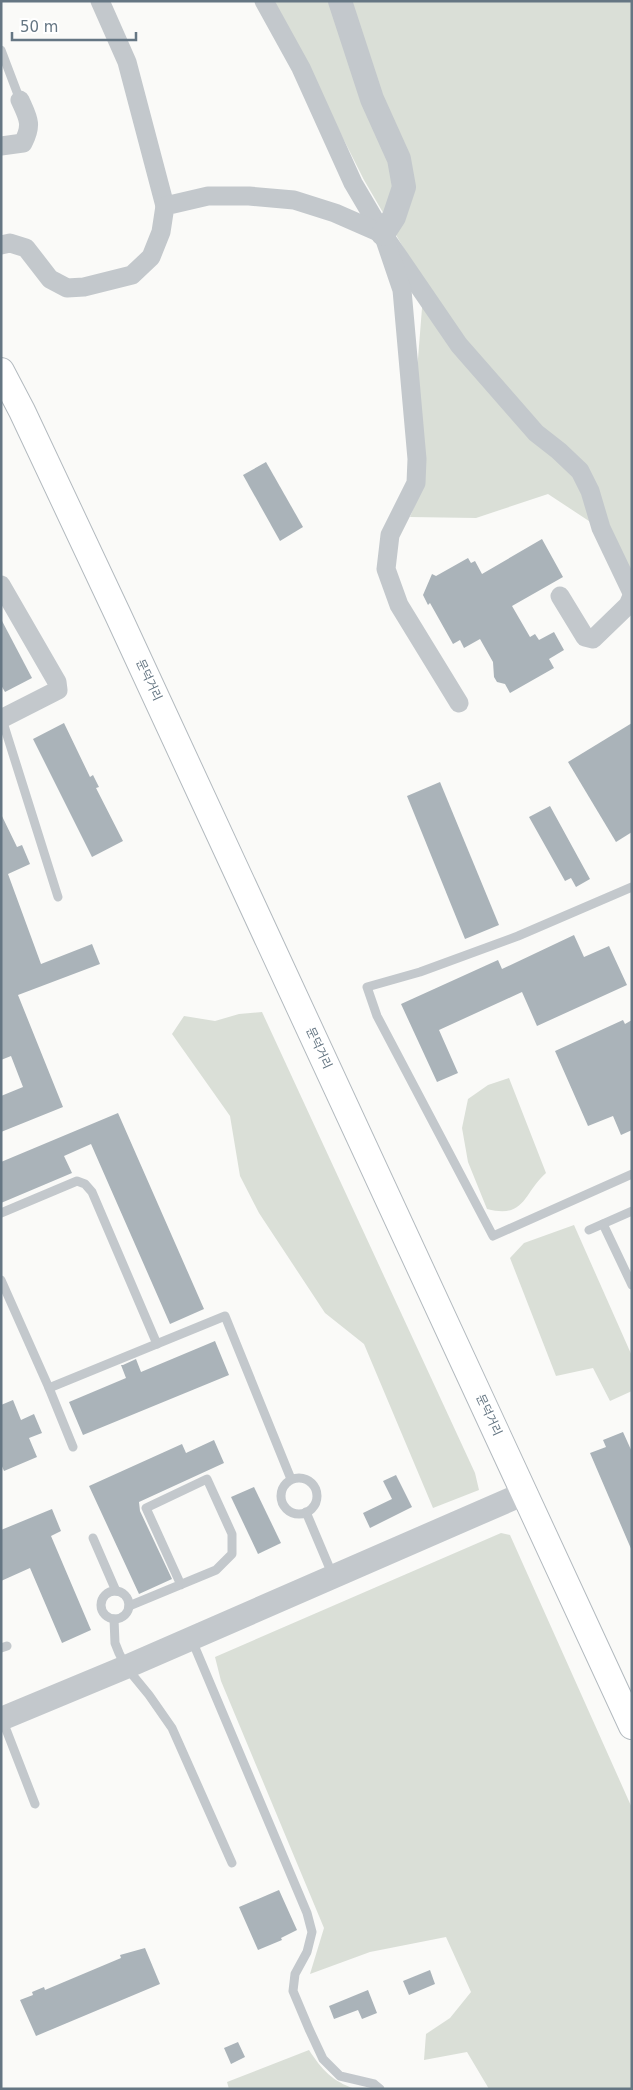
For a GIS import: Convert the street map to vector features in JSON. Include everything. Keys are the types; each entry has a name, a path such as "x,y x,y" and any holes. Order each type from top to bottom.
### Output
{"main road":[{"name":"문덕거리","path":"1,371 22,411 122,624 525,1493 620,1692 632,1726"}],"street":[{"path":"1,245 10,243 26,248 50,279 67,288 84,288 132,275 151,257 161,232 165,206 127,62 100,1"},
{"path":"264,1 301,68 354,183 383,234 459,345 536,434 559,451 580,471 590,492 601,528 632,594 628,604 593,638 586,637 560,596"},
{"path":"340,1 372,99 399,159 404,186 394,217 383,234"},
{"path":"1,146 23,143 30,130 28,117 20,100"},
{"path":"165,206 208,196 249,196 294,200 335,213 383,234 402,290 417,459 416,483 390,535 386,569 399,604 459,703"},
{"path":"1,585 57,682 58,690 2,717"},
{"path":"2,1719 525,1493"}],"lane":[{"path":"1,50 20,100"},
{"path":"2,717 58,897"},
{"path":"632,887 518,936 420,972 367,987 377,1016 493,1236 632,1174"},
{"path":"1,1213 78,1181 85,1184 92,1192 157,1344"},
{"path":"589,1230 632,1211"},
{"path":"603,1224 632,1285"},
{"path":"1,1280 73,1447"},
{"path":"49,1388 225,1316 291,1479"},
{"path":"297,1478 309,1481 316,1491 315,1503 306,1512 294,1513 284,1506 281,1494 282,1488 291,1479 297,1478"},
{"path":"129,1606 181,1585 216,1570 232,1554 232,1534 206,1479 146,1508 181,1585"},
{"path":"306,1512 333,1576"},
{"path":"93,1538 116,1591 126,1596 129,1606 125,1616 114,1619 105,1615 101,1604 106,1595 116,1591"},
{"path":"114,1619 115,1643 126,1667 149,1695 172,1728 232,1863"},
{"path":"191,1638 307,1913 312,1932 307,1952 295,1974 294,1990 309,2029 323,2059 340,2076 374,2084 380,2089"},
{"path":"2,1719 34,1804"}],"shaded area":[{"path":"274,1 632,1 632,582 595,525 548,494 476,518 410,517 423,485 417,371 424,283 364,180"},
{"path":"262,1012 475,1473 479,1490 433,1508 364,1344 325,1313 259,1213 240,1176 230,1116 172,1034 184,1016 215,1021 239,1014"},
{"path":"509,1078 546,1173 517,1207 500,1211 487,1209 468,1162 462,1128 468,1099 488,1085"},
{"path":"574,1225 632,1356 632,1391 610,1401 593,1368 556,1376 510,1258 524,1243"},
{"path":"501,1533 510,1535 632,1808 632,2089 489,2089 467,2052 424,2060 426,2034 450,2018 471,1992 446,1937 370,1952 310,1974 324,1928 221,1681 215,1657"},
{"path":"309,2050 328,2074 355,2089 229,2089 227,2082"}],"building":[{"path":"266,462 303,527 280,541 243,475"},
{"path":"542,539 563,577 512,606 530,637 535,634 539,640 554,632 564,650 549,659 554,668 510,693 505,684 497,682 494,677 493,662 480,639 464,648 460,640 453,644 430,603 428,605 423,595 432,574 436,576 468,558 471,563 475,561 482,574"},
{"path":"1,619 32,678 5,692 1,685"},
{"path":"64,723 90,777 93,775 99,787 96,788 123,841 92,857 33,739"},
{"path":"632,723 632,832 616,842 568,762"},
{"path":"440,782 499,925 465,939 407,796"},
{"path":"550,806 590,879 576,887 571,878 565,881 529,817"},
{"path":"1,814 17,847 22,845 30,864 8,874 41,964 92,944 100,964 18,995 63,1107 1,1132 1,1096 23,1087 11,1056 1,1060"},
{"path":"574,935 584,957 609,946 627,985 537,1026 522,992 439,1030 458,1073 437,1082 401,1004 498,960 502,969"},
{"path":"623,1020 625,1024 632,1020 632,1130 621,1135 613,1116 588,1126 555,1051"},
{"path":"118,1113 204,1309 170,1324 91,1144 64,1156 72,1173 1,1203 1,1162"},
{"path":"215,1341 229,1375 83,1435 69,1402 126,1378 121,1365 136,1359 141,1372"},
{"path":"13,1400 21,1420 34,1414 42,1433 29,1438 37,1457 4,1471 1,1464 1,1405"},
{"path":"623,1432 632,1452 632,1551 590,1453 606,1447 603,1440"},
{"path":"214,1440 224,1463 139,1502 140,1511 172,1579 139,1594 89,1486 182,1444 186,1453"},
{"path":"396,1475 412,1507 370,1528 363,1513 392,1499 383,1481"},
{"path":"254,1487 281,1543 258,1554 231,1497"},
{"path":"52,1509 61,1531 51,1536 91,1630 62,1643 30,1568 1,1581 1,1530"},
{"path":"279,1890 297,1930 281,1938 282,1940 258,1950 239,1907"},
{"path":"145,1948 160,1984 36,2036 20,2000 33,1995 32,1992 44,1987 45,1990 121,1958 120,1955"},
{"path":"430,1970 435,1984 409,1995 403,1981"},
{"path":"368,1990 377,2013 362,2019 358,2010 334,2019 329,2006"},
{"path":"238,2042 245,2057 231,2064 224,2048"}]}
